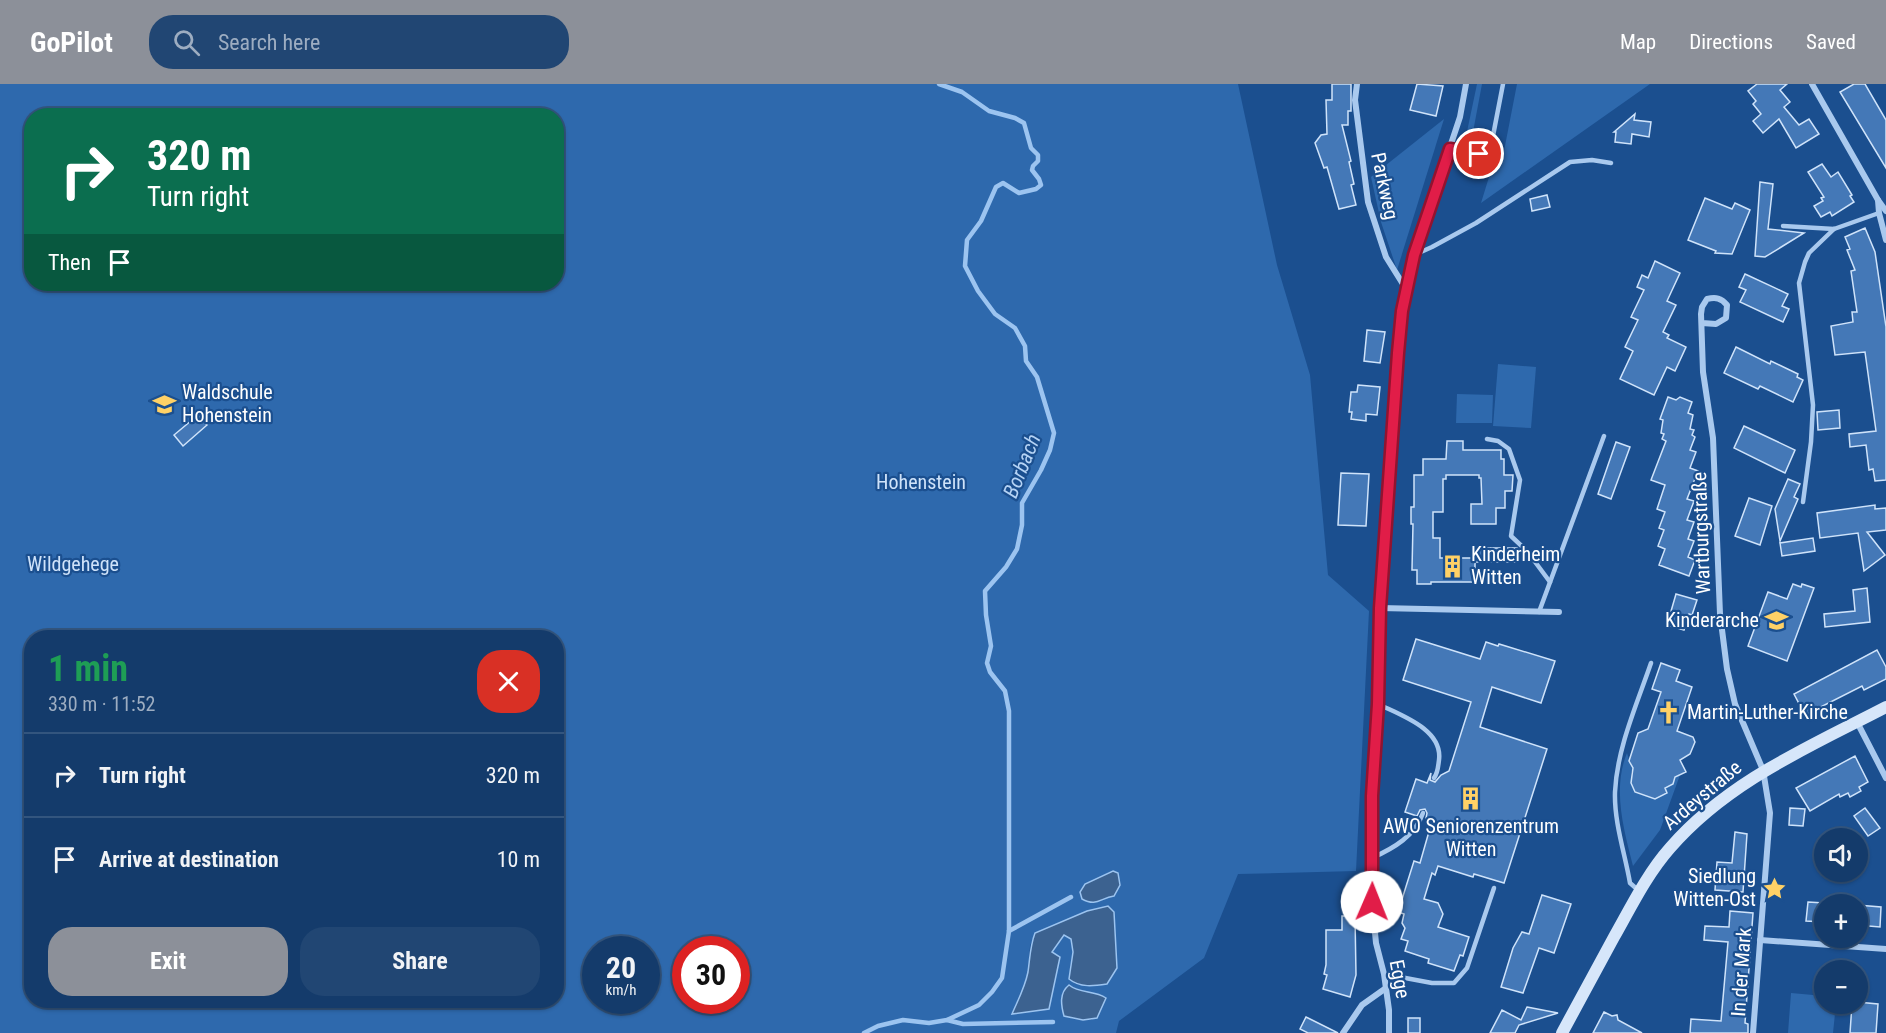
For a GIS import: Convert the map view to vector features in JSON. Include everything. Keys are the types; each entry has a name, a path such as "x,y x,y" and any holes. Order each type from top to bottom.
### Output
{"main road":[{"name":"Ardeystraße","path":"1562,1033 1640,892 1669,849 1692,825 1742,784 1763,771 1886,707"}],"street":[{"name":"Parkweg","path":"1357,84 1356,110 1368,202 1386,257 1406,289"},
{"name":"Egge","path":"1389,1033 1389,1010 1375,933 1372,902 1372,796 1378,704 1380,608 1398,353 1406,289 1414,255 1460,117 1466,84"},
{"path":"1812,84 1878,200 1886,240"},
{"name":"Wartburgstraße","path":"1702,323 1716,324 1726,318 1727,305 1723,300 1716,297 1707,298 1702,307 1702,323 1703,372 1713,438 1720,614 1727,669 1735,704 1763,771"},
{"path":"1380,608 1558,612"},
{"path":"1857,722 1886,778"},
{"name":"In der Mark","path":"1753,1033 1770,813 1763,771"},
{"path":"1760,940 1886,949"},
{"path":"1343,1033 1362,1005 1386,988"}],"lane":[{"path":"1450,149 1479,154 1492,141 1503,84"},
{"path":"1414,255 1432,248 1476,223 1570,162 1592,160 1611,164"},
{"path":"1783,226 1834,229 1882,212"},
{"path":"1803,502 1811,442 1813,405 1799,283 1804,262 1809,253 1834,229"},
{"path":"1539,612 1604,436"},
{"path":"1488,440 1498,441 1509,449 1520,480 1511,536 1527,551 1550,582"},
{"path":"1640,892 1630,883 1615,794 1617,771 1627,732 1651,663"},
{"path":"1378,704 1421,727 1434,738 1439,746 1440,755 1437,774 1434,778"},
{"path":"1372,858 1408,837 1420,822 1423,813"},
{"path":"1384,974 1432,983 1454,983 1467,968 1494,888"}],"green space":[{"name":"Hohenstein","path":"0,84 1238,84 1277,265 1310,375 1328,575 1369,611 1356,871 1238,874 1204,958 1119,1021 1116,1033 0,1033","holes":["1108,906 1117,968 1107,984 1091,986 1075,984 1070,967 1073,952 1071,938 1064,935 1052,952 1049,1009 1012,1014 1028,973 1030,946 1035,933 1087,911","1069,985 1079,991 1101,995 1092,1020 1073,1019 1064,1015 1061,1000"]},
{"path":"1477,84 1482,84 1470,148 1464,146"},
{"path":"1517,84 1650,84 1481,203 1493,164 1504,151"},
{"path":"1444,119 1397,270 1381,222 1371,177"},
{"path":"1498,364 1536,367 1531,428 1493,426"},
{"path":"1457,394 1493,395 1492,423 1456,423"},
{"path":"1627,753 1630,763 1635,764 1631,773 1635,792 1655,799 1667,793 1665,788 1673,784 1677,774 1680,775 1660,830 1633,866 1623,824 1620,795 1620,781"},
{"path":"1791,993 1814,995 1814,1014 1835,1014 1833,1033 1788,1033"}],"shaded area":[{"path":"1113,871 1118,873 1120,885 1114,896 1095,902 1082,899 1080,892 1085,884"},
{"path":"1108,906 1114,912 1117,968 1107,984 1082,985 1069,979 1073,952 1071,939 1064,935 1052,952 1060,957 1049,1009 1012,1014 1027,978 1035,933 1087,911"},
{"path":"1069,985 1106,998 1097,1018 1083,1020 1064,1016 1062,995"}],"building":[{"path":"1332,84 1351,84 1351,111 1348,111 1348,125 1342,125 1351,161 1349,162 1354,184 1351,185 1356,205 1339,209 1327,167 1324,168 1315,143 1321,135 1327,134 1326,100 1332,100"},
{"path":"1417,84 1443,86 1436,116 1410,110"},
{"path":"1757,84 1787,84 1780,90 1790,102 1784,107 1799,125 1809,119 1819,134 1796,148 1779,119 1763,133 1753,121 1761,114 1753,104 1756,101 1748,91"},
{"path":"1854,84 1865,84 1886,120 1886,168 1840,92"},
{"path":"1635,114 1634,120 1651,122 1649,137 1632,134 1631,144 1615,142 1616,132 1614,132"},
{"path":"1822,164 1831,177 1838,172 1854,202 1832,216 1830,212 1821,217 1814,206 1823,201 1821,198 1824,197 1808,172"},
{"path":"1760,182 1773,184 1768,229 1804,233 1765,257 1755,256"},
{"path":"1547,195 1550,207 1532,211 1530,199"},
{"path":"1705,198 1732,209 1735,203 1750,210 1732,254 1715,253 1716,251 1688,240"},
{"path":"1865,228 1875,252 1886,327 1886,480 1875,481 1873,469 1869,470 1866,445 1850,447 1849,434 1876,431 1865,352 1835,355 1831,326 1853,322 1852,312 1857,312 1851,271 1855,270 1847,250 1850,249 1845,237"},
{"path":"1655,261 1680,273 1667,301 1676,305 1663,332 1669,335 1667,338 1686,347 1675,371 1667,367 1654,395 1620,379 1633,351 1625,347 1638,320 1631,317 1644,290 1637,287 1642,275 1648,278"},
{"path":"1745,274 1788,294 1782,306 1789,309 1783,322 1740,302 1746,290 1739,287"},
{"path":"1367,330 1385,332 1380,363 1364,361"},
{"path":"1736,347 1770,364 1771,361 1798,374 1797,377 1803,380 1793,402 1760,386 1758,389 1724,373"},
{"path":"1358,385 1380,387 1377,415 1366,414 1366,421 1351,419 1352,412 1349,412 1351,392 1357,392"},
{"path":"1668,397 1676,400 1680,397 1692,402 1688,413 1693,415 1690,429 1694,430 1692,435 1695,437 1690,450 1696,452 1690,468 1698,471 1687,499 1694,501 1687,520 1694,522 1688,539 1694,541 1688,557 1695,560 1689,576 1659,565 1665,549 1658,546 1664,530 1659,528 1665,512 1657,509 1665,485 1651,480 1666,441 1662,439 1663,420 1660,419"},
{"path":"1839,410 1840,428 1818,430 1817,412"},
{"path":"198,415 207,425 183,446 174,435"},
{"path":"1744,426 1795,450 1785,473 1734,448"},
{"path":"1447,441 1463,441 1463,450 1501,450 1501,459 1504,459 1504,475 1513,475 1512,491 1505,491 1505,508 1496,508 1496,524 1471,524 1471,504 1482,504 1481,478 1479,475 1446,475 1446,479 1443,479 1443,512 1433,512 1433,538 1440,538 1440,558 1475,558 1475,582 1417,584 1417,570 1412,570 1411,507 1414,507 1414,475 1423,475 1423,459 1446,459"},
{"path":"1616,442 1630,447 1611,499 1598,494"},
{"path":"1341,473 1369,474 1366,526 1338,525"},
{"path":"1788,479 1800,484 1794,497 1798,499 1780,541 1775,509"},
{"path":"1749,498 1772,506 1760,545 1735,536"},
{"path":"1875,505 1875,509 1886,508 1886,530 1867,532 1885,555 1864,571 1858,533 1820,538 1817,513"},
{"path":"1813,538 1815,551 1782,556 1780,543"},
{"path":"1475,548 1517,548 1517,562 1475,562"},
{"path":"1793,584 1814,588 1787,661 1748,646 1768,592 1787,599"},
{"path":"1867,588 1870,622 1825,627 1824,614 1855,611 1853,590"},
{"path":"1676,594 1697,600 1684,630 1667,625"},
{"name":"AWO Seniorenzentrum Witten","path":"1416,639 1480,659 1486,642 1555,661 1541,703 1492,687 1480,727 1547,749 1504,883 1474,874 1473,877 1438,866 1435,875 1432,873 1424,899 1438,903 1443,914 1438,927 1469,937 1463,956 1460,955 1454,971 1428,963 1429,959 1405,951 1408,941 1401,939 1405,928 1402,923 1404,914 1398,912 1414,861 1420,863 1430,828 1425,809 1420,810 1417,816 1405,812 1416,779 1427,783 1431,773 1430,780 1435,782 1449,771 1471,702 1403,680"},
{"path":"1877,650 1886,667 1886,679 1864,690 1862,686 1805,715 1794,694"},
{"name":"Martin-Luther-Kirche","path":"1661,663 1680,670 1676,681 1692,687 1677,731 1693,737 1695,742 1690,754 1680,760 1686,772 1675,777 1673,784 1665,788 1667,793 1655,799 1635,792 1631,783 1633,768 1629,761 1638,733 1648,729 1661,692 1652,689"},
{"path":"1855,756 1868,782 1859,787 1861,791 1850,797 1848,793 1840,797 1839,794 1810,811 1796,788"},
{"path":"1790,808 1805,809 1803,826 1789,825"},
{"path":"1865,808 1880,828 1868,836 1868,828 1862,828 1854,816"},
{"path":"1735,832 1747,834 1743,892 1715,890 1717,862 1732,863"},
{"path":"1542,895 1571,904 1554,953 1539,948 1523,993 1501,987 1513,948 1522,932 1529,934"},
{"path":"1808,902 1814,902 1814,921 1806,921"},
{"path":"1868,906 1881,907 1880,927 1868,926"},
{"path":"1730,911 1753,913 1745,1023 1748,1024 1748,1033 1690,1033 1691,1019 1721,1021 1728,942 1704,940 1705,926 1729,927"},
{"path":"1342,916 1355,916 1356,975 1350,997 1323,989 1327,975 1324,974 1326,930 1342,930"},
{"path":"1868,1003 1878,1004 1876,1033 1850,1033 1851,1014 1868,1014"},
{"path":"1527,1007 1558,1013 1519,1025 1515,1033 1490,1033 1502,1010 1521,1020"},
{"path":"1604,1012 1612,1016 1617,1015 1618,1020 1642,1033 1593,1033"},
{"path":"1306,1017 1338,1033 1308,1033 1300,1029"},
{"path":"1408,1018 1420,1018 1420,1033 1408,1033"}],"waterway":[{"name":"Borbach","path":"864,1033 878,1026 903,1020 929,1023 947,1020 979,1005 1002,978 1009,931 1009,711 1005,691 990,672 987,663 991,646 985,591 1006,567 1017,549 1022,525 1022,503 1041,470 1050,450 1054,433 1037,377 1026,361 1025,346 1015,328 995,314 978,291 965,266 967,240 981,221 996,187 1003,183 1019,193 1036,189 1041,185 1032,170 1038,161 1038,155 1031,148 1024,123 1015,118 989,111 962,92 939,84"},
{"path":"1009,931 1071,897"},
{"path":"947,1020 963,1024 1053,1022"}],"place":[{"name":"Waldschule Hohenstein","path":"164,404"},
{"name":"Kinderheim Witten","path":"1453,566"},
{"name":"Kinderarche","path":"1777,620"},
{"name":"Martin-Luther-Kirche","path":"1669,712"},
{"name":"AWO Seniorenzentrum Witten","path":"1471,798"},
{"name":"Siedlung Witten-Ost","path":"1774,888"}],"route":[{"path":"1372,902 1372,796 1378,704 1380,608 1402,311 1414,255 1450,149 1479,154"}],"park label":[{"name":"Wildgehege","path":"73,564"}]}
